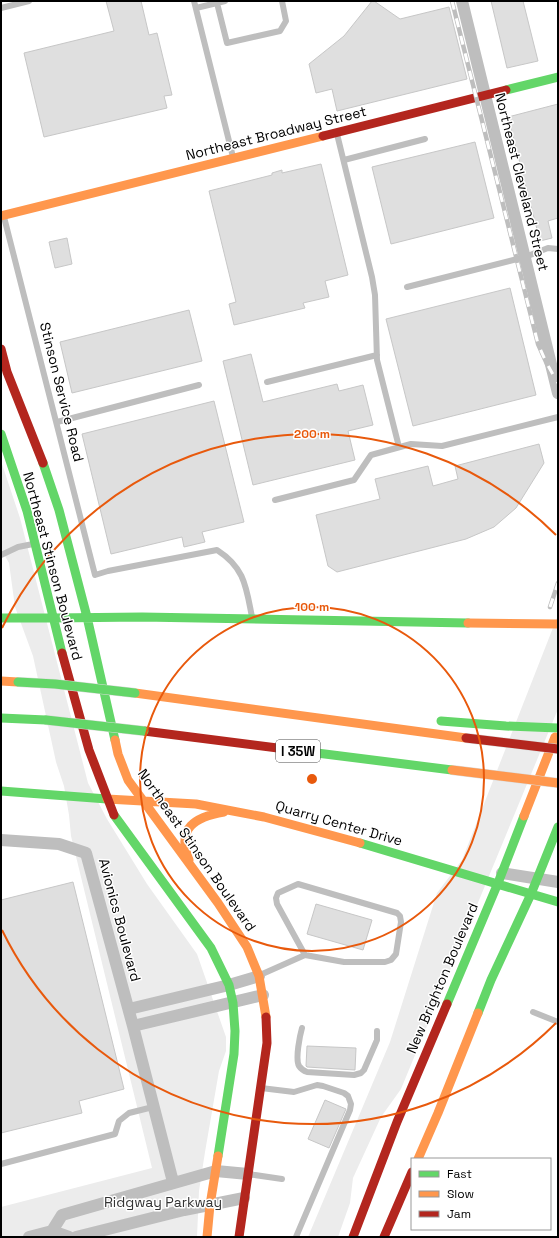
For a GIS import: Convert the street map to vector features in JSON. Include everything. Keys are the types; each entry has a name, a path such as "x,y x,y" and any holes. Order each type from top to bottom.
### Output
{"main road":[{"name":"Northeast Broadway Street","path":"2,216 558,77"},
{"name":"Northeast Stinson Boulevard","path":"1,349 7,372 59,510 87,617 118,754 128,780 218,903 247,948 259,976 263,995 267,1044 239,1237"},
{"name":"Northeast Stinson Boulevard","path":"1,434 27,511 53,618 89,750 106,799 114,816 212,948 229,985 233,1003 234,1054 210,1205 207,1237"},
{"path":"1,618 252,618 480,624 558,624"},
{"path":"1,681 61,685 136,693 558,749"},
{"path":"250,708 378,716"},
{"name":"I 35W","path":"1,718 46,720 144,731 558,783"},
{"path":"434,720 558,729"},
{"name":"New Brighton Boulevard","path":"353,1237 397,1122 500,878 558,729"},
{"name":"Quarry Center Drive","path":"1,791 196,804 233,811 290,823 471,877 500,878 531,894 558,902"},
{"path":"190,866 184,844 186,834 193,823 206,815 233,811"},
{"path":"418,1158 438,1113 490,980 531,894 558,827"},
{"path":"384,1237 411,1174"}],"street":[{"name":"Northeast Cleveland Street","path":"462,1 558,393"},
{"name":"Avionics Boulevard","path":"1,840 59,844 86,853 134,1026 173,1182"},
{"name":"Quarry Center Drive","path":"500,878 558,882"},
{"path":"129,1009 229,985 259,976"},
{"path":"134,1026 263,995"},
{"path":"53,1234 62,1215 173,1182 216,1171 248,1174"},
{"path":"76,1237 184,1210 244,1198"},
{"path":"35,1236 53,1234 70,1237"}],"lane":[{"path":"1,8 29,1"},
{"path":"226,1 195,4 233,158"},
{"path":"217,3 227,43 280,31 286,21 282,1"},
{"path":"337,132 375,295 377,360 399,447"},
{"path":"344,160 425,139"},
{"name":"Stinson Service Road","path":"2,216 57,422 95,575 108,571 218,550 229,557 242,573 252,618"},
{"path":"407,286 525,257 548,248 558,249"},
{"path":"267,382 377,354"},
{"path":"57,422 199,385"},
{"path":"275,500 354,480 371,455 411,444 442,446 558,417"},
{"path":"1,555 18,547 35,543"},
{"path":"259,976 305,955 344,962 385,962 391,960 396,954 401,922 400,916 396,912 298,884 278,893 276,898 277,904 305,955"},
{"path":"533,1012 558,1022"},
{"path":"302,1028 298,1062 302,1070 306,1072 346,1074 358,1074 364,1070 377,1040 377,1031"},
{"path":"260,1088 294,1092 317,1085 323,1086 344,1093 348,1096 351,1104 350,1110 296,1237"},
{"path":"1,1164 115,1134 119,1121 129,1113 154,1107"},
{"path":"248,1174 282,1179"},
{"path":"394,1231 395,1212"}],"green space":[{"name":"Ridgway Parkway","path":"1,461 20,518 88,783 107,819 147,884 197,954 226,1037 226,1051 219,1071 199,1191 197,1237 1,1237 1,1207 152,1168 71,836 64,786 56,762 33,656 15,607 9,563 1,549"},
{"path":"558,615 558,709 401,1089 381,1117 353,1178 350,1203 338,1237 308,1237 390,1042 437,893 462,860"}],"building":[{"path":"106,1 141,1 149,35 157,33 172,95 164,96 167,108 44,137 24,53 114,31"},
{"path":"372,1 400,19 449,7 467,79 337,111 332,89 316,93 309,64 344,36"},
{"path":"491,1 523,1 538,61 507,68"},
{"path":"558,104 558,218 548,221 552,238 540,241 508,117"},
{"path":"475,142 494,218 391,244 372,167"},
{"path":"321,164 348,275 325,281 329,297 303,303 305,308 234,325 229,304 236,302 209,191 272,175 272,173 282,170 282,173"},
{"path":"67,238 72,264 55,268 49,242"},
{"path":"510,288 536,395 413,426 386,319"},
{"path":"189,310 202,361 72,393 60,342"},
{"path":"251,354 263,402 337,384 339,391 363,385 373,425 348,431 355,460 253,485 223,361"},
{"path":"214,401 244,522 202,532 205,542 184,547 182,537 111,554 82,434"},
{"path":"539,444 544,463 516,508 494,527 466,539 337,572 328,566 316,515 380,499 375,479 428,466 433,486 458,479 455,466"},
{"path":"73,882 124,1089 79,1101 82,1113 1,1133 1,900"},
{"path":"316,904 372,920 363,950 307,934"},
{"path":"307,1046 356,1048 355,1070 307,1067"},
{"path":"325,1100 346,1109 329,1148 308,1139"}],"railway":[{"path":"452,1 538,344 558,383"},
{"path":"550,607 558,583"}],"traffic: fast":[{"path":"506,90 558,77"},
{"path":"1,434 27,511 62,653"},
{"path":"43,463 59,510 87,617 115,740"},
{"path":"53,618 142,617 468,623"},
{"path":"1,618 53,618"},
{"path":"18,682 55,684 135,693"},
{"path":"1,718 46,720"},
{"path":"46,720 144,731"},
{"path":"441,721 558,728"},
{"path":"309,752 452,770"},
{"path":"1,791 107,799"},
{"path":"114,815 211,948 229,985 233,1003 235,1031 234,1054 218,1156"},
{"path":"447,1004 498,883 524,816"},
{"path":"478,1013 491,980 531,894 558,827"},
{"path":"360,843 558,902"}],"traffic: slow":[{"path":"1,216 323,136"},
{"path":"468,623 558,624"},
{"path":"1,681 18,682"},
{"path":"135,693 466,738"},
{"path":"524,816 555,737"},
{"path":"115,740 118,754 128,780 218,903 247,947 259,976 266,1017"},
{"path":"452,770 558,783"},
{"path":"107,799 196,804 264,817 360,843"},
{"path":"189,860 185,840 187,832 191,826 204,817 224,812"},
{"path":"418,1158 478,1013"},
{"path":"207,1237 210,1205 218,1156"}],"traffic: jam":[{"path":"323,136 506,90"},
{"path":"1,349 7,372 43,463"},
{"path":"62,653 89,750 114,815"},
{"path":"144,731 309,752"},
{"path":"466,738 558,749"},
{"path":"353,1237 397,1122 447,1004"},
{"path":"239,1237 267,1043 266,1017"},
{"path":"384,1237 411,1174"}]}
